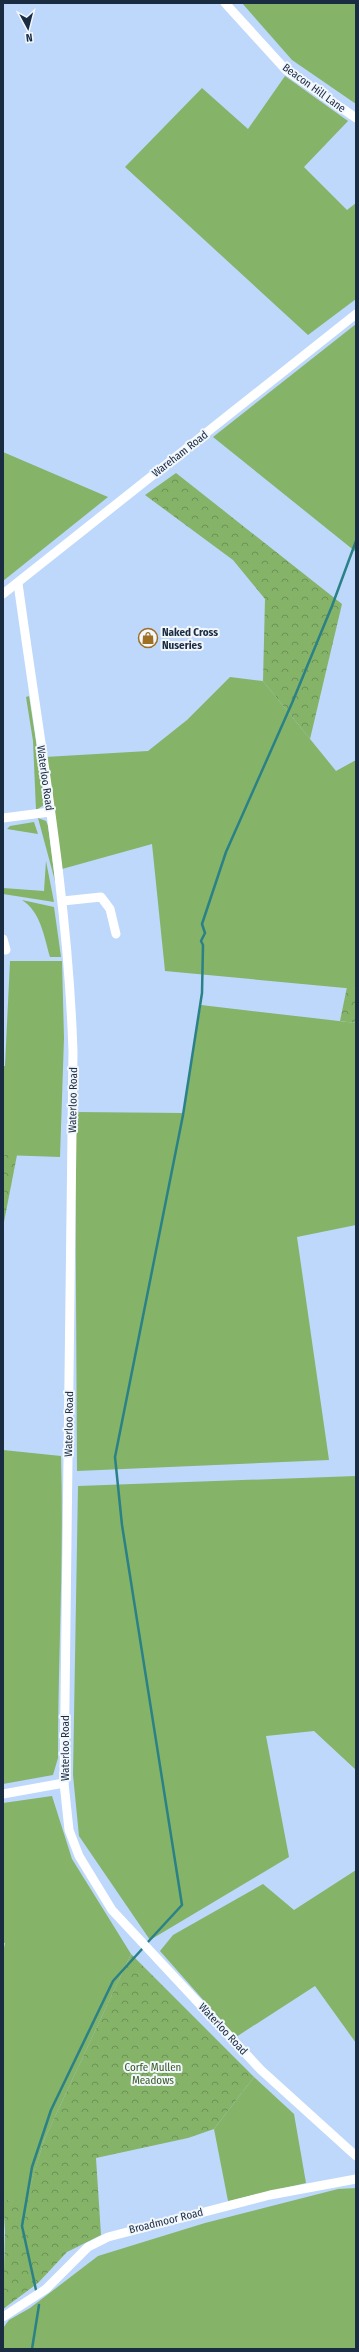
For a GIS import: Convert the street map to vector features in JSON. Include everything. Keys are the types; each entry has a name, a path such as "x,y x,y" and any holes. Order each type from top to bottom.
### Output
{"street":[{"name":"Beacon Hill Lane","path":"225,3 286,70 356,118"},
{"name":"Wareham Road","path":"3,594 356,314"},
{"name":"Waterloo Road","path":"18,583 63,901 71,978 73,1052 64,1783 69,1830 76,1850 112,1910 261,2070 356,2156"},
{"path":"3,818 50,812"},
{"path":"63,901 102,898 110,909 116,934"},
{"path":"3,939 6,950"},
{"path":"3,1794 64,1783"},
{"name":"Broadmoor Road","path":"3,2317 46,2288 88,2247 108,2237 133,2229 270,2195 356,2178"}],"green space":[{"path":"242,3 356,3 356,104 292,60"},
{"path":"285,76 348,121 304,167 347,210 356,203 356,299 308,335 125,167 202,88 248,129"},
{"path":"356,324 356,552 213,437"},
{"path":"3,452 108,497 3,581"},
{"path":"176,473 342,604 310,739 263,681 265,599 233,560 145,495"},
{"path":"230,677 263,681 336,771 356,760 356,989 165,971 152,844 62,869 45,757 148,751 187,720"},
{"path":"29,696 45,800 44,805 36,810 33,741 26,697"},
{"path":"38,818 46,821 48,826 58,903 55,881"},
{"path":"34,822 38,834 7,829 10,826"},
{"path":"46,861 54,902 3,894 3,888 44,891"},
{"path":"22,900 54,907 61,957 50,957 44,933 38,918 34,911"},
{"path":"10,961 62,961 64,1038 60,1157 3,1155 3,1066 5,1066"},
{"path":"347,987 356,989 356,1023 340,1021"},
{"path":"201,1005 356,1023 356,1225 297,1237 329,1460 77,1471 75,1112 183,1113"},
{"path":"3,1155 17,1155 3,1227"},
{"path":"3,1450 61,1456 62,1532 58,1758 53,1775 3,1784"},
{"path":"356,1476 356,1770 314,1731 266,1736 289,1857 150,1940 79,1836 73,1775 78,1486"},
{"path":"52,1796 72,1859 131,1954 44,2140 25,2205 3,2199 3,1953 5,1943 3,1943 3,1803"},
{"path":"356,1870 356,2043 315,1986 236,2037 160,1951 173,1935 263,1884 294,1910"},
{"name":"Corfe Mullen Meadows","path":"131,1954 254,2077 214,2129 188,2138 96,2158 101,2235 67,2252 38,2283 3,2309 5,2231 3,2199 25,2204 44,2140"},
{"path":"254,2077 294,2114 306,2183 228,2201 214,2129"},
{"path":"356,2188 356,2349 3,2349 3,2328 9,2320 30,2308 98,2256 205,2223 338,2189"}],"waterway":[{"path":"147,1943 182,1905 122,1525 115,1457 183,1115 202,993 203,945 201,941 205,933 202,924 226,852 292,703 332,606 356,541"},
{"path":"36,2290 22,2226 32,2167 51,2110 113,1981 143,1948"},
{"path":"32,2349 39,2305"}],"place":[{"name":"Naked Cross Nuseries","path":"148,638"}]}
